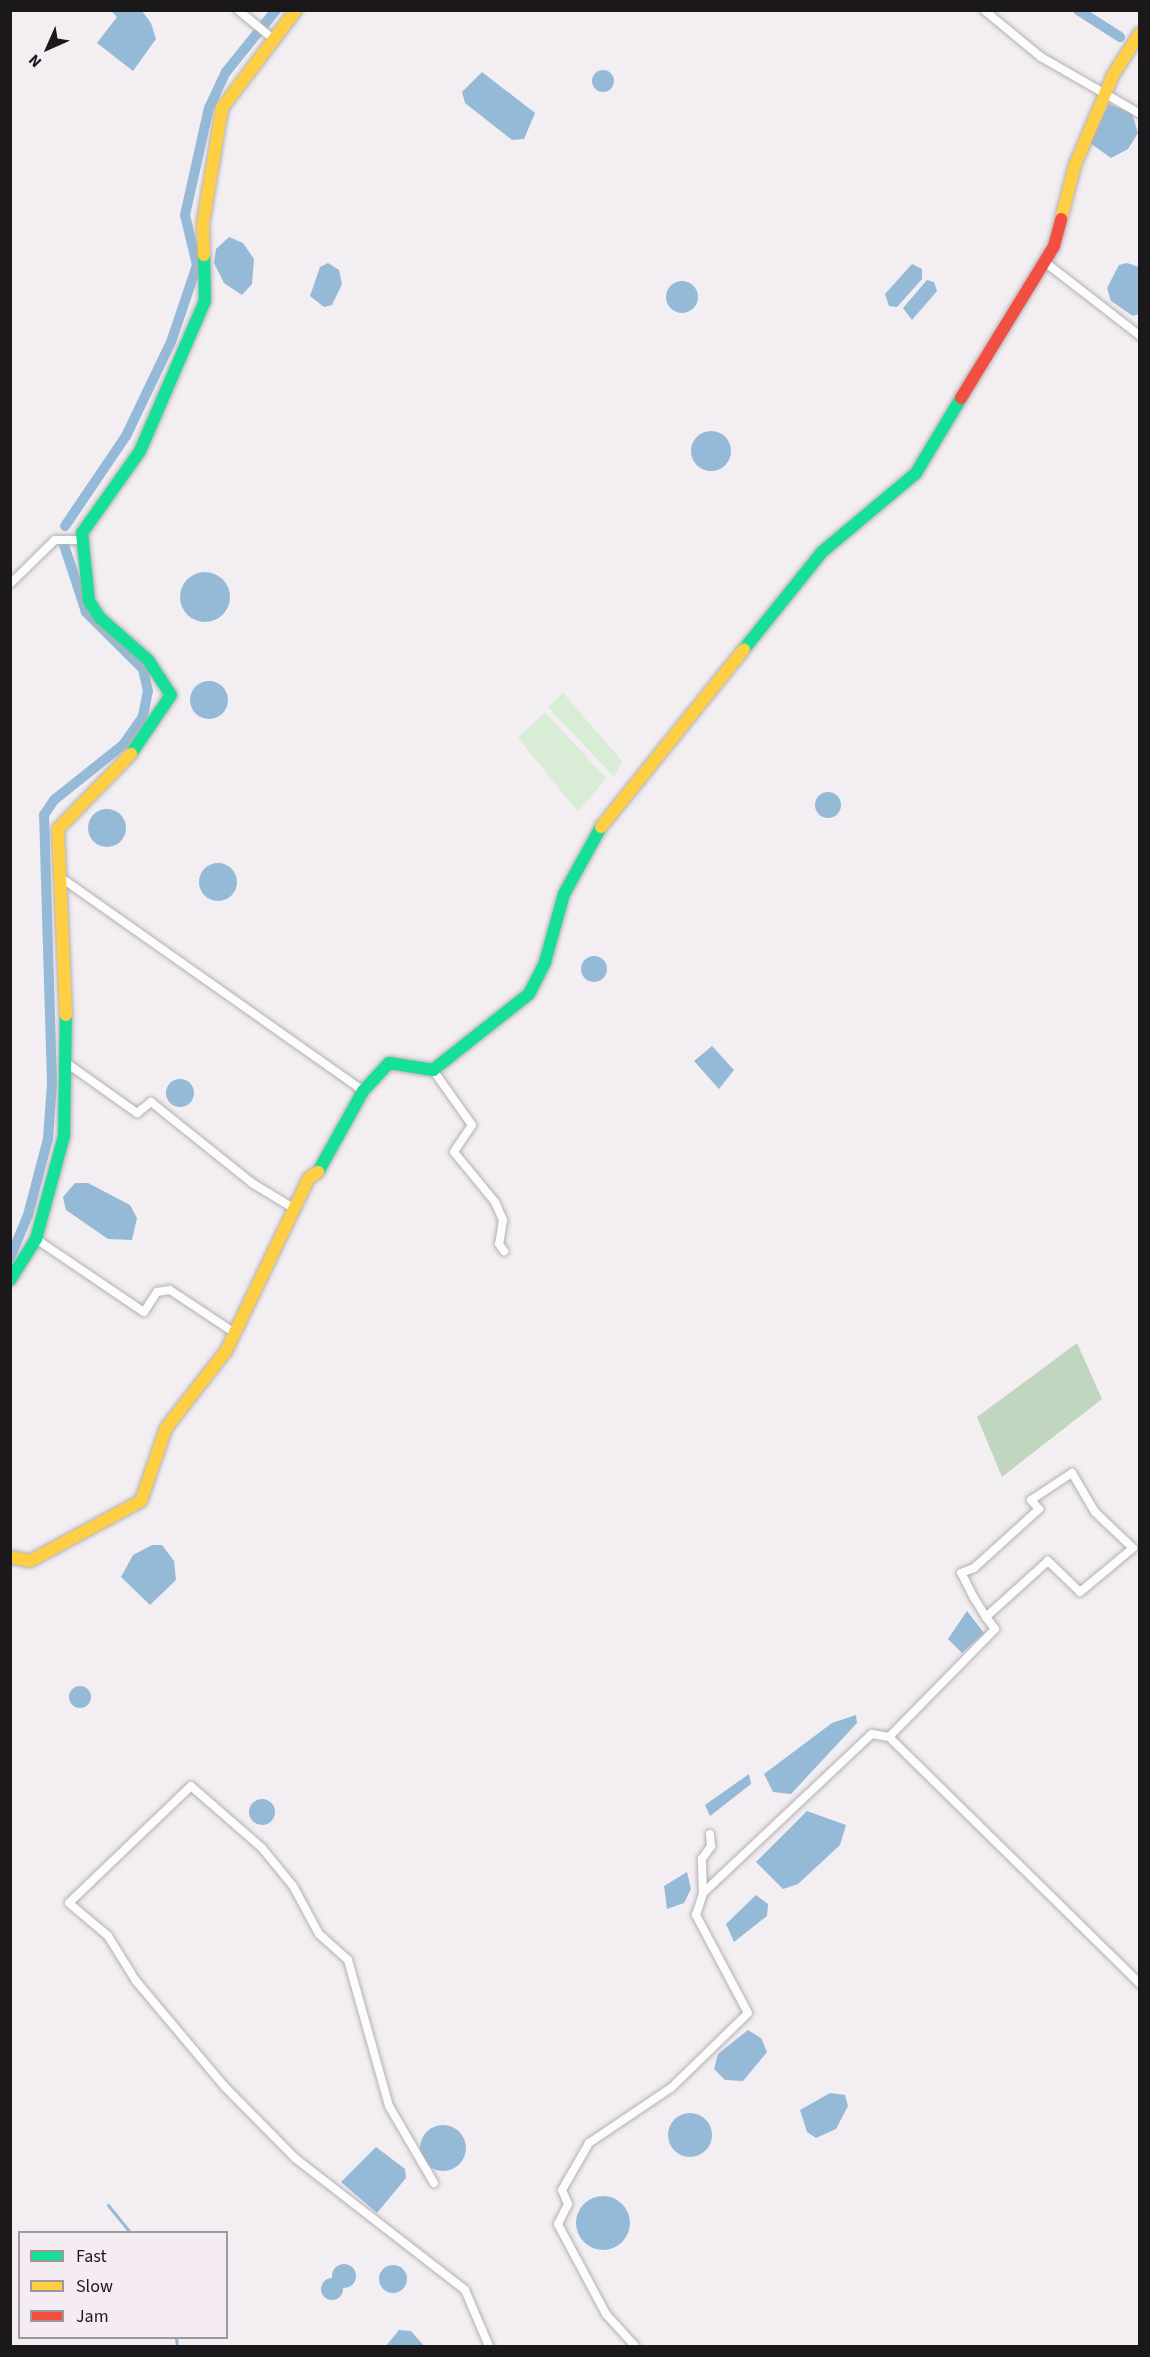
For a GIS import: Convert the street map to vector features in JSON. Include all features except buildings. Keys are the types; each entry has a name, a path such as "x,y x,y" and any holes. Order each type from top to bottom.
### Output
{"street":[{"path":"238,10 272,38"},
{"path":"10,1281 36,1239 64,1136 68,1064 58,829 63,818 147,738 171,695 148,660 100,618 89,601 81,540 93,511 140,451 202,309 207,274 202,223 220,113 230,91 296,10"},
{"path":"984,10 1041,57 1104,97 1122,101 1140,114"},
{"path":"10,1557 30,1561 141,1501 166,1428 235,1333 293,1208 363,1091 389,1063 433,1070 470,1047 537,985 564,894 590,840 822,552 916,473 1046,263 1075,165 1104,97 1140,33"},
{"path":"1046,263 1140,336"},
{"path":"10,584 55,540 81,540"},
{"path":"60,877 363,1091"},
{"path":"68,1064 137,1113 151,1102 252,1183 293,1208"},
{"path":"433,1070 472,1125 454,1152 495,1202 503,1220 500,1245 504,1251"},
{"path":"36,1239 144,1312 157,1292 170,1290 235,1333"},
{"path":"889,1737 995,1629 986,1617 961,1573 974,1568 1039,1509 1031,1500 1072,1473 1095,1512 1132,1548 1080,1592 1048,1561 986,1617"},
{"path":"703,1893 872,1734 889,1737 1140,1983"},
{"path":"434,2183 389,2106 348,1960 319,1934 293,1886 262,1848 191,1786 69,1903 108,1936 136,1982 225,2087 295,2158 465,2290 489,2346"},
{"path":"634,2346 606,2314 558,2224 568,2204 562,2190 589,2143 671,2088 748,2013 696,1915 703,1893 702,1859 711,1846 710,1834"}],"green space":[{"path":"563,693 622,761 614,777 548,707"},
{"path":"545,712 606,778 578,812 518,738"},
{"path":"1077,1343 1102,1399 1002,1477 977,1417"}],"water":[{"path":"111,11 142,11 151,23 156,39 133,71 97,43 117,17"},
{"path":"603,70 611,73 614,81 611,89 603,92 595,89 592,81 595,73"},
{"path":"482,72 535,113 524,139 512,140 465,103 462,92"},
{"path":"1109,104 1132,113 1138,133 1128,149 1111,158 1090,143"},
{"path":"229,237 243,243 254,259 252,284 242,295 224,283 214,263 216,249"},
{"path":"328,263 339,270 342,284 332,305 324,307 310,296 320,267"},
{"path":"1127,263 1139,267 1139,314 1133,316 1111,301 1107,288 1119,265"},
{"path":"912,264 922,269 922,279 897,307 889,306 885,294"},
{"path":"927,280 934,282 937,291 912,320 903,308"},
{"path":"682,281 693,286 698,297 693,308 682,313 671,308 666,297 671,286"},
{"path":"711,431 725,437 731,451 725,465 711,471 697,465 691,451 697,437"},
{"path":"205,572 214,574 225,583 230,597 228,606 219,617 205,622 196,620 185,611 180,597 182,588 191,577"},
{"path":"209,681 223,686 228,700 223,714 209,719 195,714 190,700 195,686"},
{"path":"828,792 837,796 841,805 837,814 828,818 819,814 815,805 819,796"},
{"path":"107,809 121,814 126,828 121,842 107,847 93,842 88,828 93,814"},
{"path":"218,863 232,868 237,882 232,896 218,901 204,896 199,882 204,868"},
{"path":"594,956 603,960 607,969 603,978 594,982 585,978 581,969 585,960"},
{"path":"712,1046 734,1070 719,1089 694,1061"},
{"path":"180,1079 190,1083 194,1093 190,1103 180,1107 170,1103 166,1093 170,1083"},
{"path":"75,1183 88,1183 130,1205 137,1218 132,1240 108,1239 66,1210 63,1197"},
{"path":"152,1545 162,1545 174,1561 176,1580 150,1605 121,1577 133,1555"},
{"path":"967,1611 984,1633 962,1653 948,1639"},
{"path":"80,1686 88,1689 91,1697 88,1705 80,1708 72,1705 69,1697 72,1689"},
{"path":"856,1715 857,1723 791,1794 773,1792 764,1774 832,1723"},
{"path":"749,1774 751,1784 710,1816 705,1805"},
{"path":"262,1799 271,1803 275,1812 271,1821 262,1825 253,1821 249,1812 253,1803"},
{"path":"807,1811 846,1825 840,1845 798,1884 783,1889 756,1862"},
{"path":"687,1872 691,1889 684,1903 667,1909 664,1886"},
{"path":"756,1895 768,1904 767,1916 734,1942 726,1924"},
{"path":"748,2030 761,2038 767,2052 743,2081 725,2080 714,2069 718,2054"},
{"path":"830,2093 845,2095 848,2106 836,2129 816,2138 807,2132 800,2110"},
{"path":"690,2113 699,2114 706,2119 711,2126 711,2144 706,2151 699,2156 690,2157 681,2156 674,2151 669,2144 668,2135 669,2126 674,2119 681,2114"},
{"path":"443,2125 459,2132 466,2148 459,2164 443,2171 427,2164 420,2148 427,2132"},
{"path":"376,2147 405,2169 406,2178 377,2213 341,2182"},
{"path":"603,2196 613,2198 622,2204 628,2213 630,2223 628,2233 622,2242 613,2248 603,2250 593,2248 584,2242 578,2233 576,2223 578,2213 584,2204 593,2198"},
{"path":"344,2264 349,2265 355,2271 355,2281 349,2287 344,2288 339,2287 333,2281 332,2276 333,2271 339,2265"},
{"path":"393,2265 403,2269 407,2279 403,2289 393,2293 383,2289 379,2279 383,2269"},
{"path":"332,2278 340,2281 343,2289 340,2297 332,2300 324,2297 321,2289 324,2281"},
{"path":"399,2330 411,2331 424,2346 386,2346"}],"waterway":[{"path":"65,526 126,436 171,342 197,265 185,215 209,108 226,72 276,10"},
{"path":"1078,10 1120,37"},
{"path":"10,1258 28,1215 48,1139 52,1083 44,815 54,800 123,745 143,716 148,691 143,669 86,612 64,545"},
{"path":"108,2205 129,2231"},
{"path":"176,2339 177,2346"}],"traffic: fast":[{"path":"131,754 171,695 148,660 100,618 89,601 82,533 140,451 205,301 204,255"},
{"path":"744,649 822,552 916,473 961,398"},
{"path":"318,1172 363,1091 389,1063 433,1070 529,994 545,962 564,894 601,827"},
{"path":"10,1280 36,1239 64,1136 66,1015"}],"traffic: slow":[{"path":"204,255 203,223 222,108 296,10"},
{"path":"1061,219 1075,165 1113,75 1140,33"},
{"path":"601,827 744,649"},
{"path":"66,1015 58,829 131,754"},
{"path":"10,1557 30,1561 141,1501 166,1428 226,1351 309,1178 318,1172"}],"traffic: jam":[{"path":"961,398 1054,246 1061,219"}]}
